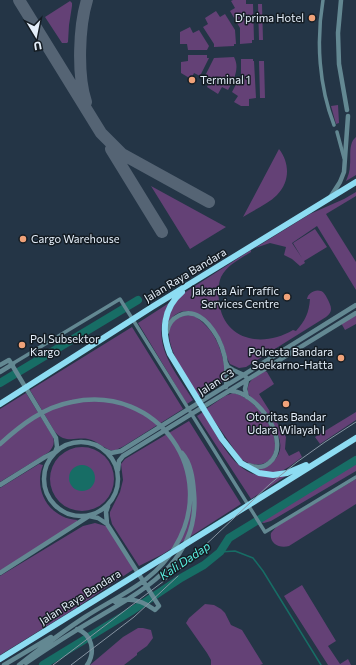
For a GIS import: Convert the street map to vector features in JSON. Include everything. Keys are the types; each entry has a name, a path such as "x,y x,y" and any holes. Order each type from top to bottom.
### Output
{"main road":[{"name":"Jalan Raya Bandara","path":"0,404 124,324 356,182"},
{"path":"199,279 176,297 171,305 166,315 164,325 165,342 170,354 204,411 229,449 241,464 258,473 273,476 294,470 326,456"},
{"name":"Jalan Raya Bandara","path":"0,659 356,438"}],"street":[{"path":"323,0 320,33 321,70 325,97 334,125"},
{"path":"341,0 338,33 338,64 347,110"},
{"path":"328,199 343,176 348,116"},
{"path":"337,132 345,165"},
{"path":"0,372 11,363 71,327 89,319 120,299 265,532 356,477"},
{"name":"Jalan C3","path":"104,450 111,453 121,451 356,305"},
{"path":"176,364 168,342 167,330 175,317 188,313 195,314 202,318 215,332 223,349 226,363 226,386 230,391 239,393 248,398 263,412 273,428 277,440 277,453 268,464 256,467 245,463 229,449"},
{"name":"Jalan C3","path":"118,470 119,461 123,456 356,313"},
{"path":"0,365 11,363"},
{"path":"11,363 56,438 57,447 50,460 45,475 45,488 48,495 55,506 67,514 98,518 107,524"},
{"path":"226,363 228,367 244,375 248,380 245,389 248,398"},
{"name":"Jalan Raya Bandara","path":"0,444 27,422 45,411 59,405 74,401 95,400 126,404 147,415 162,428 179,450 187,474 190,492 190,500 184,527 170,556 146,580 65,630 19,665"},
{"path":"56,438 69,444"},
{"path":"0,485 44,457 69,444 76,442 89,442 104,450 113,459 118,470 119,483 117,491 106,512 107,524"},
{"path":"23,665 65,637 145,589 173,563 187,538 194,508 192,476 186,457 179,450"},
{"path":"0,573 89,516 108,506"},
{"name":"Jalan Raya Bandara","path":"4,665 65,629 119,600 128,599 142,602 155,610 159,606 107,524"},
{"path":"65,629 74,628 81,630 90,638 91,647 88,663"}],"shaded area":[{"path":"246,0 246,4 253,4 254,40 252,40 252,43 240,44 240,28 230,11 235,8 231,1"},
{"path":"70,1 72,6 68,42 62,43 45,17"},
{"path":"258,4 262,4 263,40 259,40"},
{"path":"216,11 220,17 225,14 235,30 236,44 234,44 234,46 214,47 214,44 203,27 208,24 205,18"},
{"path":"190,27 193,33 199,30 209,46 207,50 188,50 187,44 180,44 180,32"},
{"path":"188,55 207,55 207,58 209,58 200,76 194,73 191,79 181,73 181,62 188,61"},
{"path":"234,57 236,61 236,70 228,90 222,87 218,94 207,87 210,81 204,78 214,58"},
{"path":"241,59 253,59 254,61 256,98 249,99 249,106 241,106 234,102 238,96 232,92 241,75"},
{"path":"259,61 264,61 265,98 260,98"},
{"path":"338,105 339,123 336,124 331,106"},
{"path":"356,137 356,175 346,181 350,169 351,146"},
{"path":"279,149 283,154 287,166 286,178 281,190 265,204 243,217"},
{"path":"151,186 226,227 190,249"},
{"path":"356,192 356,196 326,214 356,262 356,290 317,226 292,243 302,258 293,243 315,229 327,247 304,261 305,263 300,266 292,259 284,255 286,247 270,243 255,248 310,214"},
{"path":"251,250 251,252 227,269 221,277 219,283 218,289 222,314 228,325 236,332 246,337 269,339 281,336 293,330 296,331 308,313 310,299 307,299 310,293 314,291 321,291 324,293 330,304 331,310 329,315 326,317 246,367 239,368 230,364 221,340 210,324 195,313 188,311 180,312 173,317 166,326 170,310 181,295"},
{"path":"169,303 163,317 161,330 162,342 171,365 193,400 187,404 138,323"},
{"path":"192,315 200,320 213,334 223,359 226,377 220,384 197,397 172,349 169,336 171,326 178,318"},
{"path":"356,315 356,324 345,330 341,323"},
{"path":"132,327 183,409 114,451 88,439 67,439 59,436 55,432 30,390"},
{"path":"265,371 274,384 259,394 286,437 285,449 289,456 299,451 302,457 289,467 279,472 252,469 268,465 274,461 280,449 280,440 272,423 248,393 249,385 252,379"},
{"path":"26,393 53,437 54,441 52,449 0,482 0,409"},
{"path":"233,393 240,395 255,406 262,413 272,430 275,446 274,453 267,462 263,464 252,464 241,459 206,409 225,396"},
{"path":"203,412 225,449 239,466 261,476 289,474 251,499 197,416"},
{"path":"356,412 356,420 320,444 315,437"},
{"path":"189,421 241,504 163,554 139,566 112,524 110,516 110,512 120,492 123,480 121,464 125,459"},
{"path":"76,447 88,447 105,456 112,467 114,479 112,491 105,502 88,511 76,511 64,506 55,497 50,485 50,473 55,461 64,452"},
{"path":"356,463 356,471 271,521 264,523 260,522"},
{"path":"39,464 43,465 40,474 40,484 46,501 58,514 77,520 78,523 0,571 0,488"},
{"path":"82,465 91,469 95,478 91,487 82,491 73,487 69,478 73,469"},
{"path":"356,479 356,504 289,546 278,546 273,542 271,533 277,526"},
{"path":"95,523 109,527 134,569 76,608 0,655 0,576 83,526"},
{"path":"302,585 336,641 328,646 340,664 348,659 351,665 328,665 284,596"},
{"path":"205,604 214,605 221,609 225,613 231,625 242,630 263,664 211,665 211,660 207,653 186,623 189,618"},
{"path":"138,628 151,630 153,638 147,646 137,653 137,655 124,665 90,665 123,637"}],"waterway":[{"name":"Kali Dadap","path":"0,383 138,300"},
{"name":"Kali Dadap","path":"43,665 204,565 220,552 229,538 356,460"},
{"path":"220,552 235,551 253,558 263,571 321,665"}],"taxiway":[{"path":"19,0 101,133 122,154 209,202"},
{"path":"86,102 81,78 80,51 82,23 87,0"},
{"path":"111,149 162,232"}],"tram line":[{"path":"53,665 181,568 270,484 297,462 356,422"},
{"path":"71,665 134,617 178,576"}],"place":[{"name":"D'prima Hotel","path":"312,18"},
{"name":"Terminal 1","path":"192,80"},
{"name":"Cargo Warehouse","path":"23,239"},
{"name":"Jakarta Air Traffic Services Centre","path":"287,297"},
{"name":"Pol Subsektor Kargo","path":"22,345"},
{"name":"Polresta Bandara Soekarno-Hatta","path":"341,358"},
{"name":"Otoritas Bandar Udara Wilayah I","path":"286,404"}]}
